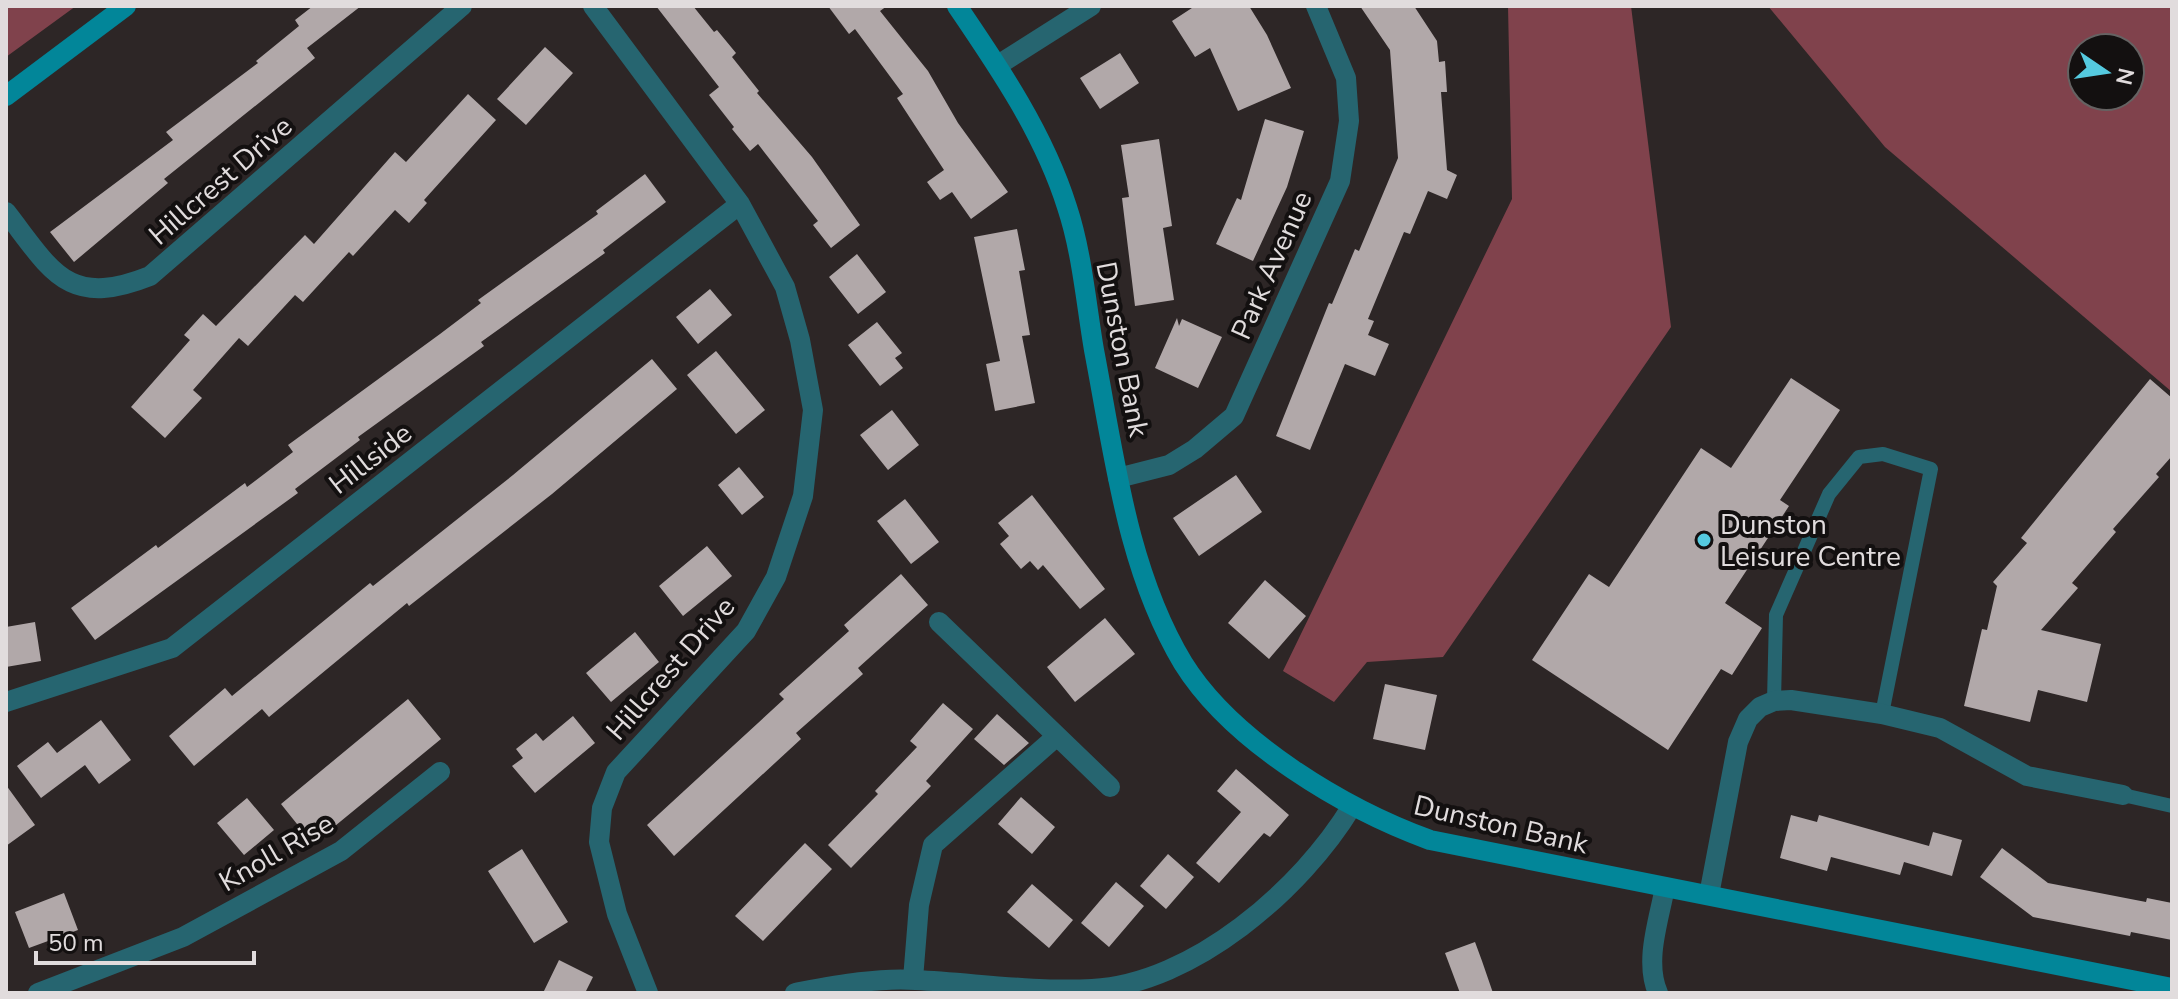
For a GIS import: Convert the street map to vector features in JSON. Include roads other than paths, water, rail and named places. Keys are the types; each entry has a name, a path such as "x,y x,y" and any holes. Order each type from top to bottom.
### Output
{"street":[{"path":"6,96 126,6"},
{"name":"Hillcrest Drive","path":"6,212 56,275 75,286 118,289 150,276 462,6"},
{"name":"Hillcrest Drive","path":"593,6 740,204 785,287 800,340 813,410 803,496 776,577 746,631 616,772 602,808 599,842 617,914 648,993"},
{"name":"Dunston Bank","path":"957,6 998,65 1048,157 1068,209 1118,478 1152,596 1185,664 1206,693 1257,741 1352,806 1403,830 1471,851 1709,895 2172,988"},
{"path":"998,65 1091,6"},
{"name":"Park Avenue","path":"1118,478 1169,465 1195,449 1234,416 1340,181 1349,121 1346,78 1316,6"},
{"name":"Hillside","path":"6,702 172,648 740,204"},
{"path":"939,622 1110,787"},
{"path":"1709,895 1738,742 1748,719 1774,701 1791,700 1882,714 1940,728 2027,776 2123,795"},
{"path":"913,979 919,905 933,845 1057,736"},
{"name":"Knoll Rise","path":"38,993 183,937 341,851 440,772"},
{"path":"795,993 913,979 1007,990 1096,989 1164,970 1228,936 1285,892 1332,838 1352,806"},
{"path":"1652,992 1652,955 1665,887"}],"lane":[{"path":"1774,701 1776,615 1817,521 1829,494 1859,457 1883,454 1931,469 1882,714"},
{"path":"2123,795 2172,806"}],"place":[{"name":"Dunston Leisure Centre","path":"1704,540"}]}
